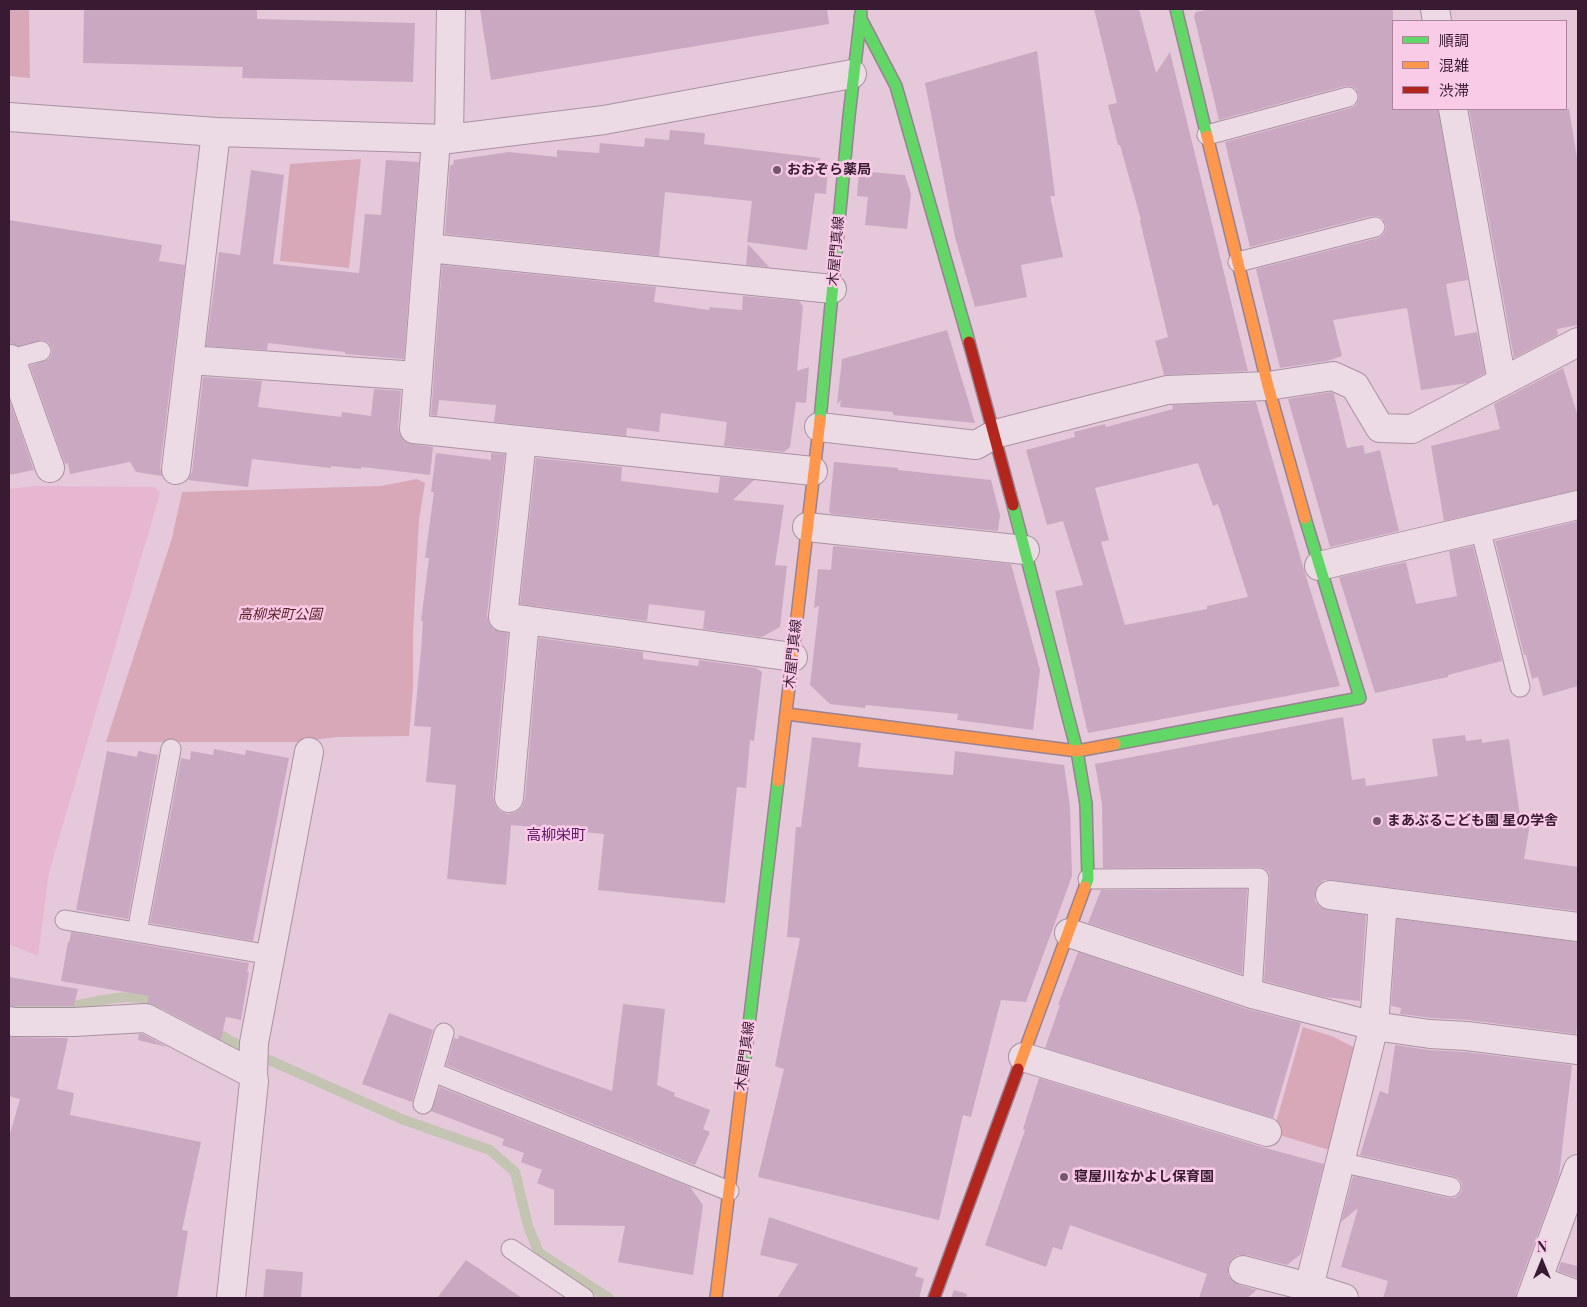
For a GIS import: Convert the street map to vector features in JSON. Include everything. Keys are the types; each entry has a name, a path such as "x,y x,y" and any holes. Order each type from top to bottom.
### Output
{"street":[{"path":"451,9 442,139 428,248 414,429 813,471"},
{"path":"787,714 1076,751 1360,698 1318,566 1268,386 1176,9"},
{"path":"860,13 896,86 995,434 1076,751 1086,804 1088,879 934,1298"},
{"name":"木屋門真線","path":"716,1298 787,714 819,427 852,74 860,13"},
{"path":"9,117 216,132 442,139 604,120 852,74"},
{"path":"1453,110 1502,382"},
{"path":"176,470 216,132"},
{"path":"428,248 832,289"},
{"path":"819,427 976,445 995,434 1167,390 1268,386 1334,376 1355,386 1380,428 1412,429 1502,382 1577,348"},
{"path":"10,359 50,468"},
{"path":"189,360 417,376"},
{"path":"522,440 503,617 793,657"},
{"path":"1318,566 1578,505"},
{"path":"807,527 1025,550"},
{"path":"509,798 525,620"},
{"path":"231,1298 254,1082 252,1074 254,1043 309,752"},
{"path":"1330,895 1578,927"},
{"path":"1309,1286 1374,1026 1383,902"},
{"path":"1069,933 1252,994 1374,1026 1578,1050"},
{"path":"9,1021 74,1022 146,1018 252,1074"},
{"path":"1023,1057 1267,1132"},
{"path":"1578,1170 1534,1289 1578,1294"},
{"path":"1243,1270 1309,1286 1344,1298"}],"lane":[{"path":"1207,135 1348,97"},
{"path":"1238,262 1375,227"},
{"path":"10,359 41,351"},
{"path":"1480,528 1520,686"},
{"path":"137,932 171,749"},
{"path":"1088,879 1259,878 1252,994"},
{"path":"66,920 271,955"},
{"path":"423,1104 444,1033"},
{"path":"433,1072 729,1191"},
{"path":"1340,1162 1451,1187"},
{"path":"512,1249 584,1298"}],"shaded area":[{"path":"35,486 155,487 160,493 49,872 38,956 9,944 9,489"}],"green space":[{"path":"9,9 29,9 30,78 9,76"},
{"path":"361,159 349,268 280,261 290,164"},
{"name":"高柳栄町公園","path":"417,479 425,483 419,520 413,633 413,688 409,736 337,737 297,742 106,742 172,538 182,492 381,486"},
{"path":"1303,1027 1334,1037 1357,1049 1329,1150 1273,1133"}],"building":[{"path":"84,9 257,9 257,19 415,23 413,82 242,78 243,67 83,63"},
{"path":"480,9 827,9 829,24 491,80"},
{"path":"1094,9 1139,9 1156,73 1170,52 1248,371 1164,375 1155,341 1168,337 1141,220 1108,105 1117,103"},
{"path":"1210,9 1393,9 1392,110 1438,110 1468,280 1446,284 1455,336 1477,332 1485,373 1467,383 1421,390 1407,308 1333,320 1342,356 1327,361 1280,368 1256,269 1378,238 1383,235 1386,225 1383,219 1378,216 1372,216 1250,247 1225,142 1351,108 1356,105 1359,95 1356,89 1345,86 1219,120 1194,16 1196,12"},
{"path":"1037,51 1055,196 1050,196 1063,257 1021,265 1027,297 975,307 955,237 925,83"},
{"path":"1569,109 1578,164 1578,325 1557,329 1558,335 1514,358 1469,110"},
{"path":"670,130 705,133 704,144 820,158 820,166 828,167 826,194 815,193 807,250 747,242 752,201 665,192 659,256 445,234 450,165 453,165 454,160 509,152 557,157 557,150 599,153 600,143 644,147 645,138 669,140"},
{"path":"386,160 419,162 404,359 345,354 345,352 268,343 267,350 206,346 219,252 240,255 251,170 284,175 273,264 359,273 365,214 381,215"},
{"path":"859,171 905,175 911,194 907,229 865,225 868,197 857,196"},
{"path":"9,220 162,245 159,261 185,265 160,468 162,476 136,472 130,462 70,474 68,463 65,464 30,366 49,359 52,354 52,348 49,343 43,340 18,346 9,343"},
{"path":"748,244 769,267 746,265"},
{"path":"442,265 656,287 654,302 709,310 710,307 742,310 743,296 799,301 803,306 797,371 809,367 806,403 796,402 790,447 784,452 724,446 727,422 661,413 659,432 627,428 626,436 494,422 496,405 439,400 437,416 431,415"},
{"path":"947,330 975,423 893,415 893,412 840,407 841,400 837,404 842,359"},
{"path":"1563,368 1578,417 1578,490 1444,521 1431,446 1500,429 1494,404"},
{"path":"203,377 262,381 258,407 341,417 342,412 371,416 374,389 401,391 398,428 400,435 405,441 412,444 433,447 430,475 362,467 361,469 331,466 331,468 252,459 248,487 188,480 192,472"},
{"path":"1331,392 1334,394 1347,448 1363,445 1365,454 1380,450 1399,531 1330,547 1288,399"},
{"path":"9,399 34,470 9,475"},
{"path":"1256,402 1304,570 1340,686 1088,733 1055,591 1083,585 1063,521 1047,525 1026,450 1075,437 1074,432 1105,424 1106,427 1173,409 1172,405","holes":["1198,463 1213,506 1218,504 1248,597 1207,606 1207,609 1125,625 1101,542 1109,540 1095,488"]},
{"path":"436,453 491,460 491,453 505,454 487,615 493,629 508,633 493,797 495,805 500,811 508,814 516,812 522,807 525,799 539,638 643,652 643,659 698,666 699,660 756,668 762,672 754,741 750,740 746,788 737,787 725,903 598,890 604,834 511,825 506,885 447,879 456,785 426,782 431,727 414,726 423,621 421,621 429,558 425,558 434,492 431,492"},
{"path":"536,458 622,467 621,481 718,493 720,477 754,480 733,500 784,505 775,565 787,566 780,627 762,637 703,629 705,611 649,604 647,621 520,604"},
{"path":"834,462 991,480 1000,515 998,531 832,514 829,512"},
{"path":"1578,521 1578,686 1543,696 1538,677 1532,679 1526,655 1524,655 1495,541"},
{"path":"833,546 1011,564 1040,670 1033,730 957,720 958,714 866,705 865,708 830,704 810,685 819,606 814,608 818,569 831,570"},
{"path":"1473,546 1502,661 1448,675 1448,677 1375,693 1339,577 1406,562 1416,604 1457,596 1449,551"},
{"path":"1343,717 1352,780 1365,778 1366,786 1438,776 1432,739 1465,735 1466,741 1482,739 1482,743 1509,739 1521,823 1530,824 1524,859 1578,867 1578,911 1324,880 1318,885 1315,893 1315,901 1320,907 1328,910 1366,915 1360,1001 1324,997 1264,981 1270,879 1269,872 1264,868 1103,868 1102,804 1095,764"},
{"path":"812,737 861,743 858,767 953,775 955,751 1064,765 1070,806 1072,876 1026,1002 1001,1000 971,1117 963,1115 939,1220 758,1177 784,1069 775,1066 800,938 787,937 796,827 801,827"},
{"path":"214,749 245,755 246,750 289,758 253,941 150,923 181,758 190,760 191,751 213,755"},
{"path":"107,751 137,757 138,751 158,755 128,919 76,910"},
{"path":"1247,889 1242,974 1088,923 1101,890"},
{"path":"1397,919 1578,942 1578,1020 1576,1034 1469,1020 1400,1014 1401,1008 1391,1006"},
{"path":"71,932 249,963 241,1020 226,1017 221,1040 153,1004 147,1003 149,996 61,981"},
{"path":"1078,952 1247,1009 1301,1023 1273,1118 1045,1048 1060,1005 1058,1005"},
{"path":"9,977 78,989 74,1006 9,1006"},
{"path":"623,1004 665,1009 657,1085 675,1093 674,1096 710,1110 703,1129 710,1132 695,1165 446,1065 454,1038 458,1039 459,1035 612,1091"},
{"path":"389,1013 433,1030 412,1102 362,1084"},
{"path":"139,1034 143,1034 167,1047 138,1040"},
{"path":"9,1037 68,1038 57,1089 74,1093 70,1115 201,1142 182,1230 188,1231 177,1298 9,1298 9,1137 20,1099 9,1096"},
{"path":"1395,1045 1572,1065 1559,1176 1516,1293 1516,1298 1383,1298 1388,1281 1341,1267 1358,1208 1341,1222 1353,1176 1449,1198 1455,1198 1462,1190 1462,1183 1453,1176 1360,1155 1380,1091 1388,1094"},
{"path":"1039,1078 1262,1147 1324,1164 1301,1254 1287,1265 1247,1255 1238,1255 1232,1259 1228,1266 1228,1275 1232,1281 1239,1285 1257,1290 1247,1298 1199,1298 1207,1274 1070,1225 1062,1250 1053,1247 1046,1267 985,1245 1025,1130 1023,1129"},
{"path":"440,1087 690,1187 703,1205 693,1275 618,1262 625,1226 554,1225 554,1190 537,1183 542,1170 521,1162 524,1153 502,1145 504,1139 431,1111"},
{"path":"769,1217 918,1268 915,1276 924,1279 919,1298 777,1298 798,1264 760,1255"},
{"path":"466,1260 522,1298 437,1298"},
{"path":"1561,1262 1578,1266 1578,1278 1558,1271"},
{"path":"266,1269 303,1272 301,1298 263,1298"},
{"path":"954,1290 967,1294 966,1298 951,1298"}],"waterway":[{"path":"9,1005 33,1009 52,1009 123,997 148,999 160,1004"},
{"path":"211,1029 240,1046"},
{"path":"267,1059 404,1120 490,1150 515,1172 528,1226 539,1253 609,1298"}],"traffic: fast":[{"path":"1176,9 1207,136"},
{"path":"820,420 849,116 861,13"},
{"path":"860,17 896,86 969,342"},
{"path":"1013,505 1077,751 1086,804 1088,879 1085,887"},
{"path":"1115,744 1360,698 1305,518"},
{"path":"743,1075 778,781"}],"traffic: slow":[{"path":"1207,136 1268,386 1305,518"},
{"path":"778,781 820,420"},
{"path":"787,714 1077,751 1115,744"},
{"path":"1018,1069 1085,887"},
{"path":"716,1298 743,1075"}],"traffic: jam":[{"path":"969,342 1013,505"},
{"path":"934,1298 1018,1069"}],"place":[{"name":"おおぞら薬局","path":"777,170"},
{"name":"まあぶるこども園 星の学舎","path":"1377,821"},
{"name":"寝屋川なかよし保育園","path":"1064,1177"}],"district":[{"name":"高柳栄町","path":"556,835"}]}
